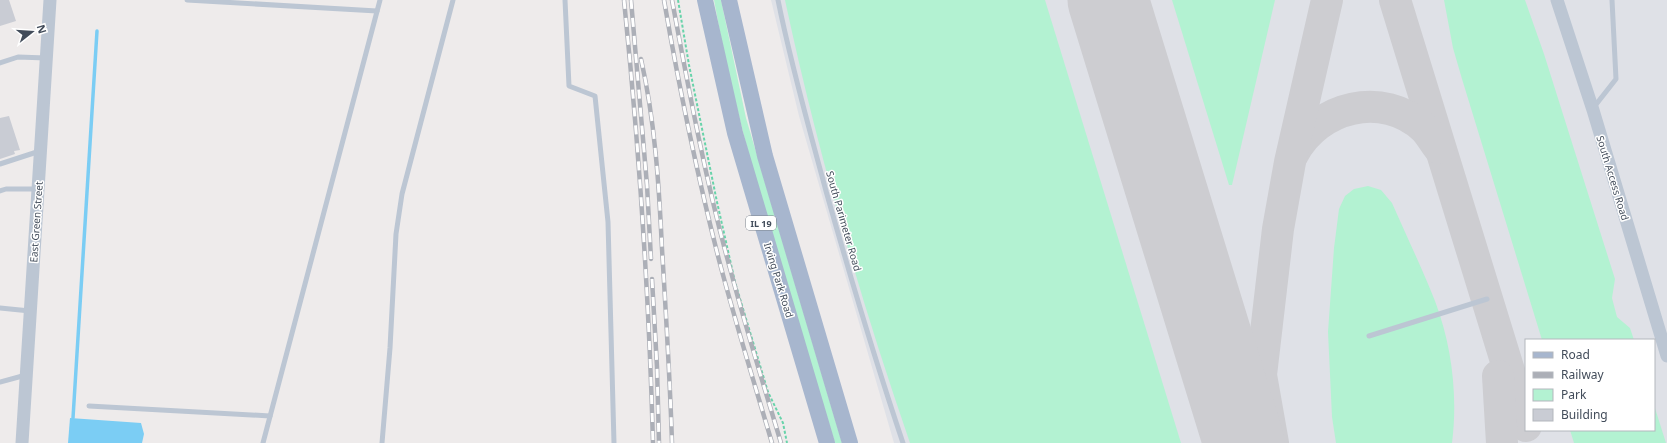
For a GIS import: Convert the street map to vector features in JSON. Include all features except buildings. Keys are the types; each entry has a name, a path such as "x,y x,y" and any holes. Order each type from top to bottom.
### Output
{"main road":[{"name":"Irving Park Road","path":"706,0 735,133 828,443"},
{"name":"IL 19","path":"729,0 765,156 850,443"}],"street":[{"name":"East Green Street","path":"22,443 50,0"},
{"name":"South Access Road","path":"1557,0 1593,110 1667,356"}],"lane":[{"path":"187,0 377,11"},
{"path":"263,443 380,0"},
{"path":"382,443 390,348 396,234 402,194 453,0"},
{"path":"565,0 569,86 595,96 608,222 614,443"},
{"name":"South Parimeter Road","path":"778,0 800,95 848,268 878,368 903,443"},
{"path":"1593,110 1616,78 1612,0"},
{"path":"0,63 18,57 46,58"},
{"path":"0,164 41,151"},
{"path":"0,191 6,189 38,189"},
{"path":"1370,336 1487,299"},
{"path":"0,308 31,311"},
{"path":"0,382 27,375"},
{"path":"90,406 270,416"}],"path":[{"path":"678,0 713,187 735,282 768,392 783,423 787,443"}],"shaded area":[{"path":"771,0 1667,0 1667,443 894,443 799,116"}],"green space":[{"path":"714,0 721,0 746,118 842,443 835,443 768,223 738,112"},
{"path":"785,0 1045,0 1181,443 910,443 857,279 825,168"},
{"path":"1172,0 1275,0 1232,185 1229,185"},
{"path":"1444,0 1525,0 1544,54 1615,279 1612,298 1617,317 1630,328 1634,339 1542,339 1453,48"},
{"path":"1368,186 1381,190 1392,203 1425,276 1441,318 1446,336 1454,389 1454,425 1452,443 1336,443 1332,417 1328,332 1334,248 1339,209 1345,196 1354,189"},
{"path":"1655,408 1666,443 1574,443 1570,431 1655,431"}],"water":[{"path":"70,418 141,423 144,434 142,443 68,443"}],"waterway":[{"path":"73,418 97,31"}],"taxiway":[{"path":"1273,443 1261,375 1278,229 1290,162 1327,0"},
{"path":"1395,0 1525,423"},
{"path":"1293,154 1304,138 1318,124 1335,115 1352,109 1371,107 1390,109 1408,116 1424,128 1439,148"},
{"path":"1498,376 1502,443"}],"runway":[{"path":"1108,0 1244,443"}],"railway":[{"path":"624,0 643,221 653,443"},
{"path":"631,0 647,185 651,259"},
{"path":"664,0 689,130 711,228 772,443"},
{"path":"672,0 706,171 722,238 781,443"},
{"path":"641,59 650,106 658,177 672,443"},
{"path":"652,279 657,367 659,443"}]}
